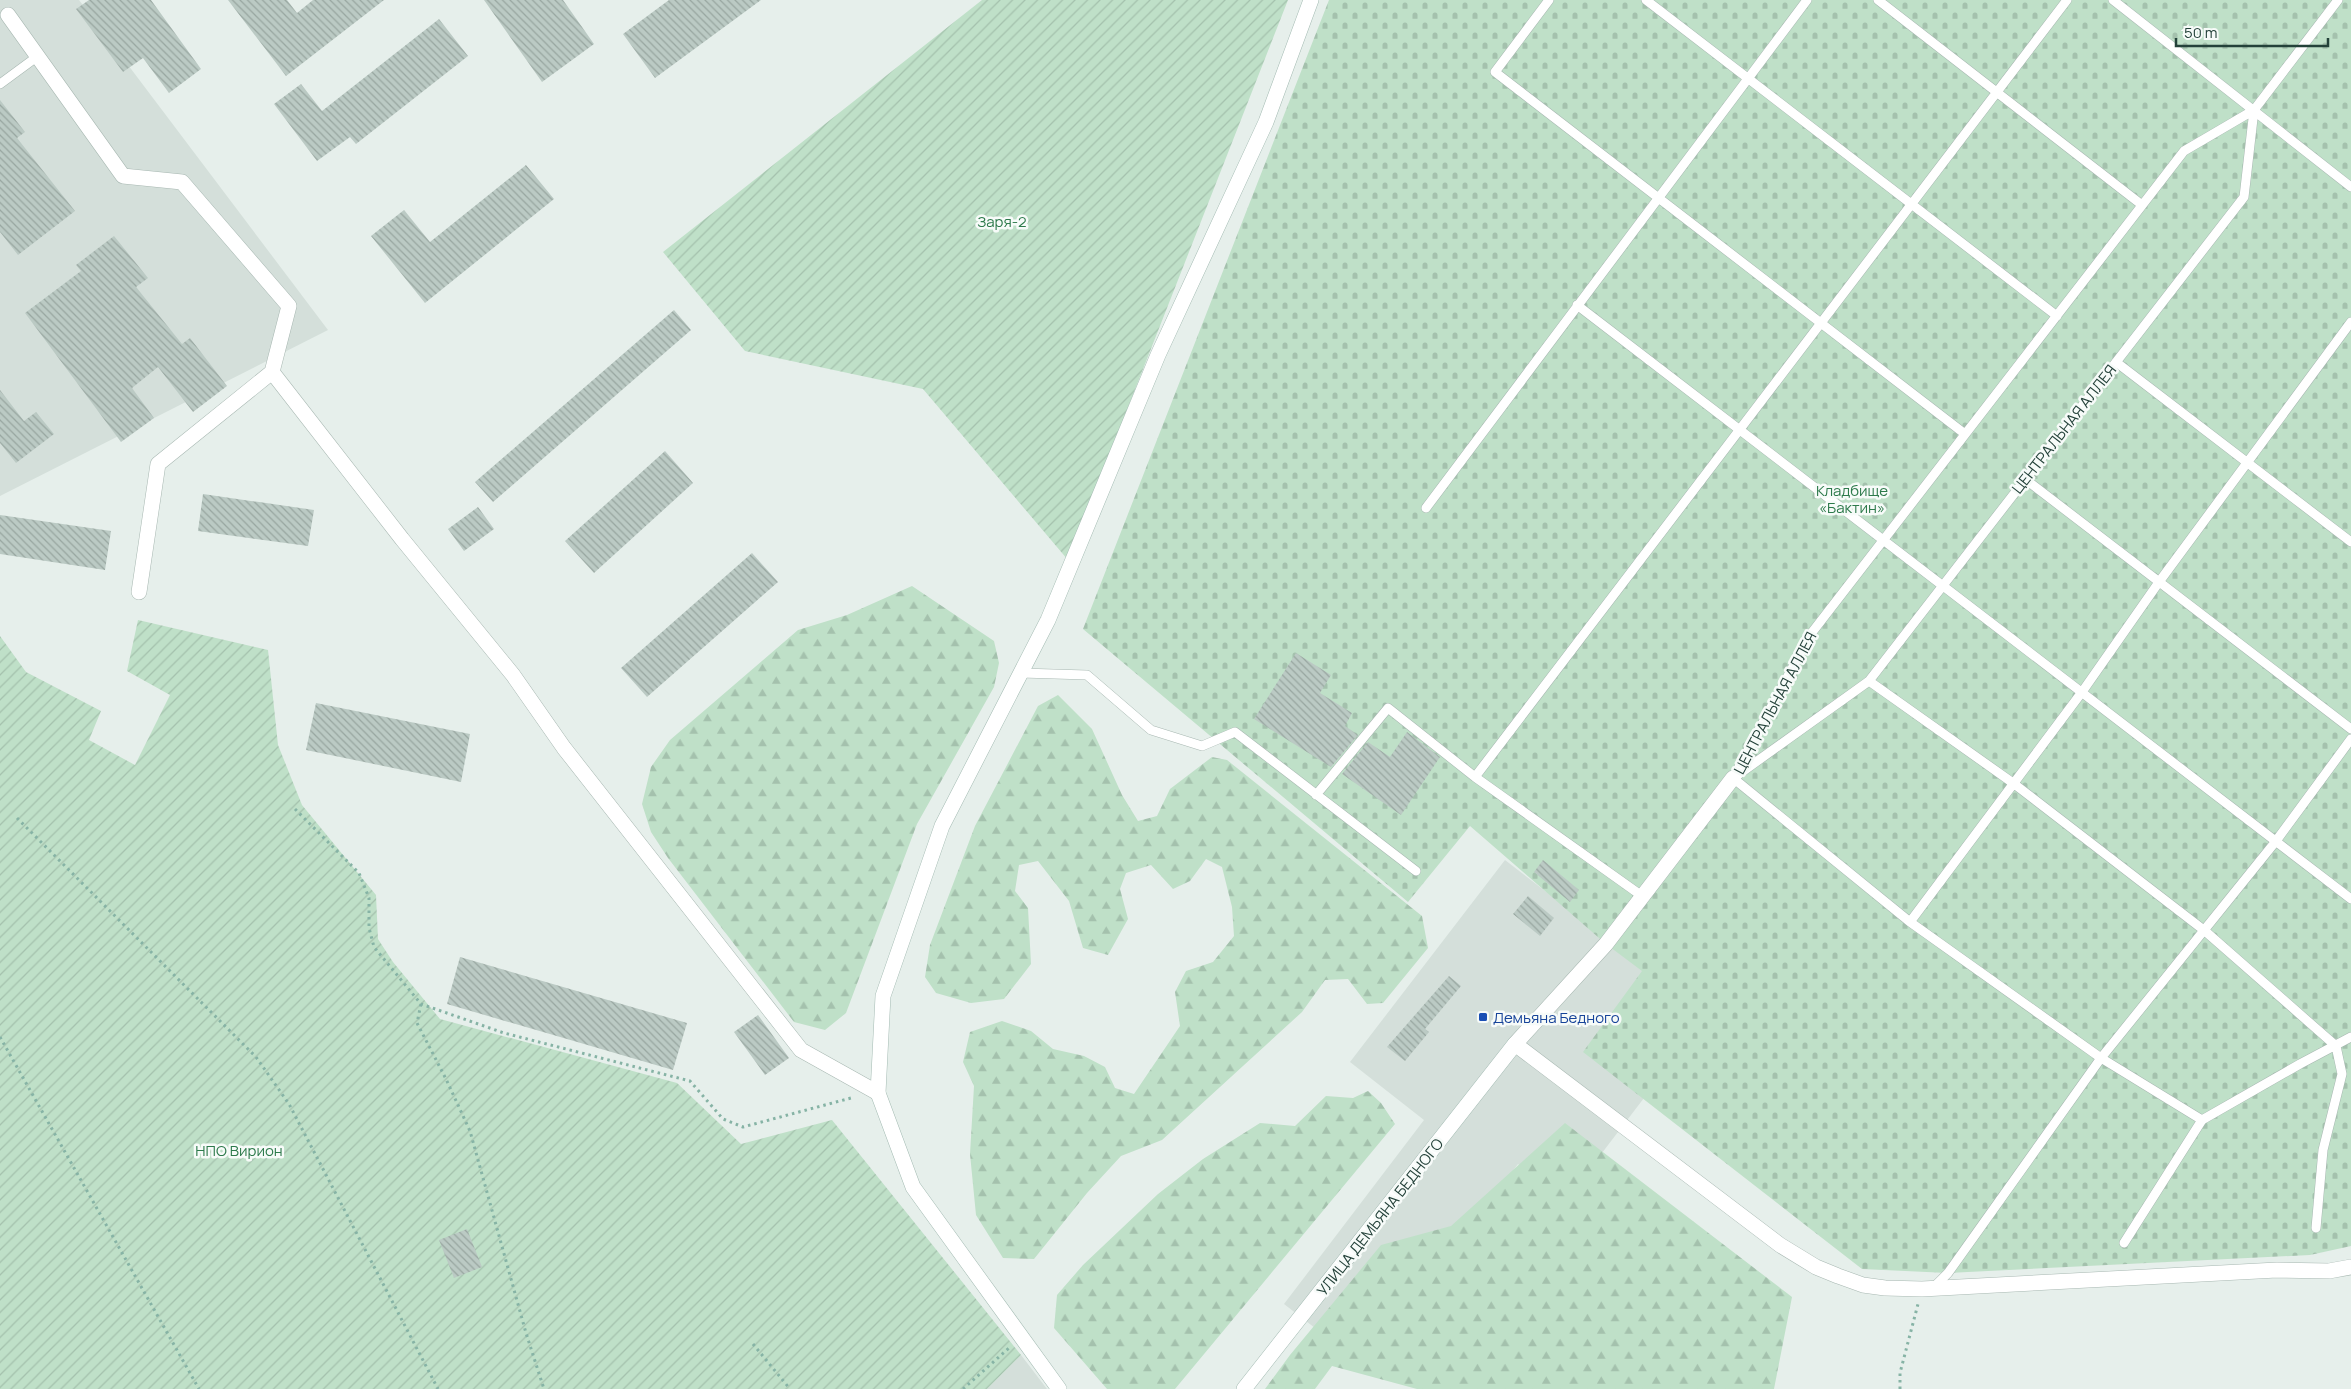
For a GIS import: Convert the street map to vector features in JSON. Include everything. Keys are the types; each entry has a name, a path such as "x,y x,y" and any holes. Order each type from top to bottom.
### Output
{"street":[{"path":"1060,1389 913,1187 878,1093 883,996 942,826 1048,620 1158,355 1266,122 1311,0"},
{"path":"8,15 124,176 182,182 289,306 272,372 158,464 139,592"},
{"path":"272,372 402,539 513,676 564,748 801,1050 878,1093"},
{"name":"УЛИЦА ДЕМЬЯНА БЕДНОГО","path":"1244,1389 1516,1044 1606,944 1733,778"},
{"path":"1516,1044 1780,1246 1816,1267 1863,1285 1885,1288 1928,1288 2192,1276 2278,1270 2329,1271 2351,1266"}],"lane":[{"path":"1549,0 1495,72 1965,434"},
{"path":"1646,0 2057,316"},
{"path":"1426,508 1807,0"},
{"path":"1878,0 2142,205"},
{"path":"1475,777 2067,0"},
{"path":"2113,0 2351,186"},
{"name":"ЦЕНТРАЛЬНАЯ АЛЛЕЯ","path":"1733,778 1810,635 2142,205 2184,151 2254,110 2338,0"},
{"path":"0,84 38,56"},
{"name":"ЦЕНТРАЛЬНАЯ АЛЛЕЯ","path":"1733,778 1869,681 2244,197 2254,110"},
{"path":"1578,305 2351,898"},
{"path":"1910,922 2082,692 2159,582 2351,322"},
{"path":"2116,362 2351,542"},
{"path":"2025,480 2351,729"},
{"path":"1021,673 1087,675 1151,730 1202,746 1235,732 1416,871"},
{"path":"1869,681 2013,783 2205,931 2336,1046 2342,1074 2324,1150 2316,1228"},
{"path":"1316,795 1388,708 1475,777 1642,896"},
{"path":"1928,1288 1948,1273 2101,1058 2276,841 2351,739"},
{"path":"1733,778 1910,922 2101,1058 2202,1120"},
{"path":"2124,1243 2202,1120 2351,1037"}],"path":[{"path":"295,809 359,873 369,898 369,928 374,947 421,1004 504,1033 690,1081 722,1119 743,1127 841,1100 878,1093"},
{"path":"18,818 256,1057 289,1104 438,1389"},
{"path":"421,1004 417,1024 470,1130 544,1389"},
{"path":"0,1037 199,1389"},
{"path":"1900,1389 1900,1373 1928,1288"},
{"path":"963,1389 1022,1337"},
{"path":"753,1344 790,1389"}],"shaded area":[{"path":"0,0 79,0 328,330 0,496"},
{"path":"1505,860 1653,974 1644,1098 1566,1200 1518,1164 1364,1366 1284,1304 1424,1120 1350,1062"},
{"path":"1021,1355 1047,1389 987,1389"}],"green space":[{"name":"Заря-2","path":"982,0 1288,0 1068,560 923,389 745,351 663,252"},
{"name":"Кладбище «Бактин»","path":"1329,0 2351,0 2351,1246 2310,1255 1948,1273 1862,1269 1583,1052 1642,971 1606,944 1470,826 1408,902 1083,629"},
{"path":"912,586 994,641 999,663 994,687 917,824 846,1013 825,1030 794,1022 668,858 651,832 642,804 651,767 670,740 798,630 847,615"},
{"name":"НПО Вирион","path":"138,620 268,650 278,745 302,805 376,895 378,939 393,962 440,1019 677,1083 741,1144 832,1120 1021,1355 987,1389 0,1389 0,636 26,672 101,711 89,740 135,765 170,695 127,671"},
{"path":"1058,695 1092,729 1122,795 1138,821 1157,816 1170,789 1212,757 1227,760 1422,916 1428,948 1383,1003 1367,1004 1348,979 1325,980 1302,1012 1162,1140 1121,1156 1087,1193 1034,1259 1003,1258 976,1215 970,1154 974,1086 963,1062 970,1032 1002,1021 1031,1031 1053,1049 1084,1056 1105,1067 1115,1088 1134,1094 1180,1026 1175,992 1186,971 1213,962 1234,936 1232,907 1222,867 1206,859 1190,881 1173,889 1151,865 1126,873 1120,889 1128,919 1108,955 1083,948 1069,901 1038,861 1019,865 1015,891 1028,908 1031,964 1004,999 971,1003 936,993 925,977 930,945 975,826 1038,706"},
{"path":"1368,1091 1381,1103 1395,1124 1175,1389 1107,1389 1054,1328 1057,1295 1083,1265 1158,1194 1203,1159 1260,1123 1295,1126 1326,1096 1353,1098"},
{"path":"1565,1123 1792,1297 1774,1389 1417,1389 1332,1366 1315,1389 1265,1389 1290,1355 1381,1245 1451,1226"}],"building":[{"path":"89,0 151,0 201,69 169,93 143,58 123,72 76,9"},
{"path":"228,0 287,0 297,13 313,0 384,0 286,76"},
{"path":"484,0 563,0 594,44 542,82"},
{"path":"669,0 761,0 655,78 623,34"},
{"path":"439,19 468,56 356,144 350,137 317,161 274,104 301,84 322,111"},
{"path":"0,100 25,132 17,138 75,211 18,255 0,232"},
{"path":"526,165 554,199 425,303 371,236 404,210 430,242"},
{"path":"114,236 148,278 136,287 182,344 190,338 227,386 193,412 158,367 132,388 154,418 121,442 25,313 81,271 76,265"},
{"path":"674,310 691,330 493,502 475,482"},
{"path":"0,390 24,421 36,412 54,434 16,463 0,443"},
{"path":"665,451 693,483 594,573 565,541"},
{"path":"203,494 314,510 308,546 198,531"},
{"path":"478,507 494,529 464,551 448,529"},
{"path":"0,515 111,531 105,570 0,554"},
{"path":"752,553 778,582 647,697 621,668"},
{"path":"1296,653 1331,675 1320,693 1352,713 1345,726 1358,735 1331,767 1254,719"},
{"path":"316,703 470,734 461,782 306,750"},
{"path":"1407,732 1440,757 1401,815 1342,774 1368,742 1390,757"},
{"path":"1543,860 1579,890 1570,902 1534,872"},
{"path":"1528,896 1554,918 1540,936 1513,914"},
{"path":"460,957 687,1023 673,1070 447,1004"},
{"path":"1449,976 1461,986 1425,1029 1429,1032 1405,1061 1387,1047"},
{"path":"758,1015 789,1058 765,1075 734,1032"},
{"path":"467,1229 482,1267 454,1278 439,1240"}],"place":[{"name":"Демьяна Бедного","path":"1483,1017"}]}
